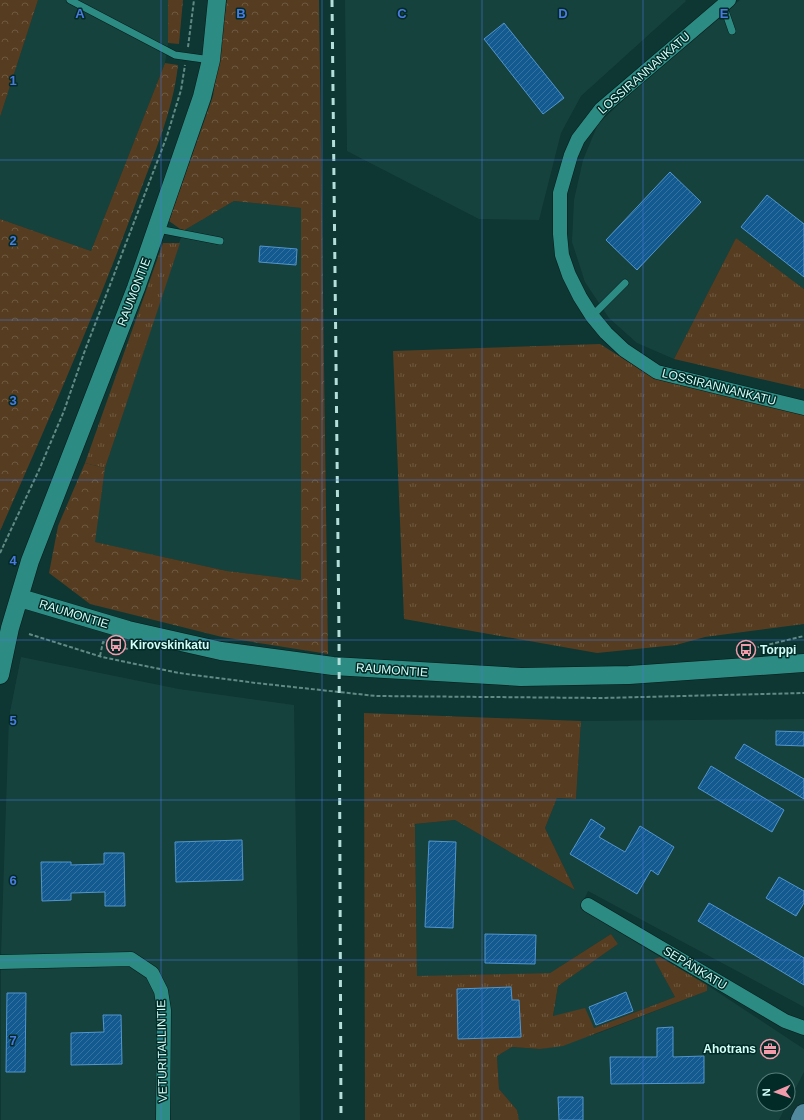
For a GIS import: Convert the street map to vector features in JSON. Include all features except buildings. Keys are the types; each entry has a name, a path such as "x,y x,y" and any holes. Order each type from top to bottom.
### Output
{"main road":[{"path":"801,1120 804,1114"}],"street":[{"name":"RAUMONTIE","path":"217,0 211,60 202,97 158,229 30,561 20,598 128,630 221,651 333,666 521,677 629,675 804,663"},
{"name":"LOSSIRANNANKATU","path":"726,2 601,109 578,139 560,193 560,234 562,255 569,275 592,316 606,334 624,350 657,372 804,408"},
{"path":"0,675 10,628 20,598"},
{"name":"SEPÄNKATU","path":"588,905 785,1021 804,1028"},
{"name":"VETURITALLINTIE","path":"0,962 131,959 152,973 161,991 164,1010 163,1120"}],"lane":[{"path":"70,0 175,55 211,60"},
{"path":"726,2 732,31"},
{"path":"158,229 220,241"},
{"path":"592,316 625,283"}],"path":[{"path":"0,553 39,470 64,411 84,353 132,231 167,136 181,90 194,0"},
{"path":"746,650 804,636"},
{"path":"100,656 103,642 128,648"}],"shaded area":[{"path":"38,0 168,0 168,43 165,63 91,251 0,219 0,117"},
{"path":"345,0 686,1 581,96 561,133 539,220 479,219 347,151"},
{"path":"740,0 804,0 804,289 736,238 674,359 637,343 609,318 585,282 572,242 574,200 583,160 598,124 636,88"},
{"path":"234,201 301,208 301,580 227,571 94,542 105,468 183,231"},
{"path":"21,657 179,689 294,705 300,1120 1,1120 1,954 9,717"},
{"path":"804,719 804,1007 588,891 580,908 660,957 654,959 675,997 594,1028 553,1017 558,986 618,944 611,934 550,973 417,977 415,824 455,820 575,890 545,828 557,798 576,799 581,721"},
{"path":"707,985 804,1049 804,1072 796,1088 796,1072 756,1072 756,1112 783,1112 779,1120 519,1120 517,1110 499,1089 497,1056 512,1047 540,1049 596,1034 707,991"}],"green space":[{"path":"0,0 38,0 0,117"},
{"path":"168,0 183,0 179,44 168,43"},
{"path":"227,0 319,0 328,654 222,637 90,604 49,573 58,526 85,463 105,468 95,542 227,571 301,580 301,208 234,201 183,231 169,221 213,96"},
{"path":"165,63 178,65 172,100 162,134 88,325 54,408 0,531 0,219 91,251"},
{"path":"736,238 804,289 804,389 674,359"},
{"path":"163,243 180,243 105,468 85,463"},
{"path":"600,344 646,373 804,411 804,624 705,637 676,645 597,653 404,619 393,351"},
{"path":"364,713 581,721 576,799 557,798 545,828 575,890 455,820 415,824 417,976 550,973 611,934 618,944 558,986 553,1016 585,1008 594,1028 675,997 654,959 660,957 707,985 707,991 563,1046 540,1049 512,1047 497,1056 499,1089 517,1110 519,1120 365,1120"}],"railway":[{"path":"332,0 339,635 341,1120"}],"place":[{"name":"Kirovskinkatu","path":"116,645"},
{"name":"Torppi","path":"746,650"},
{"name":"Ahotrans","path":"770,1049"}]}
